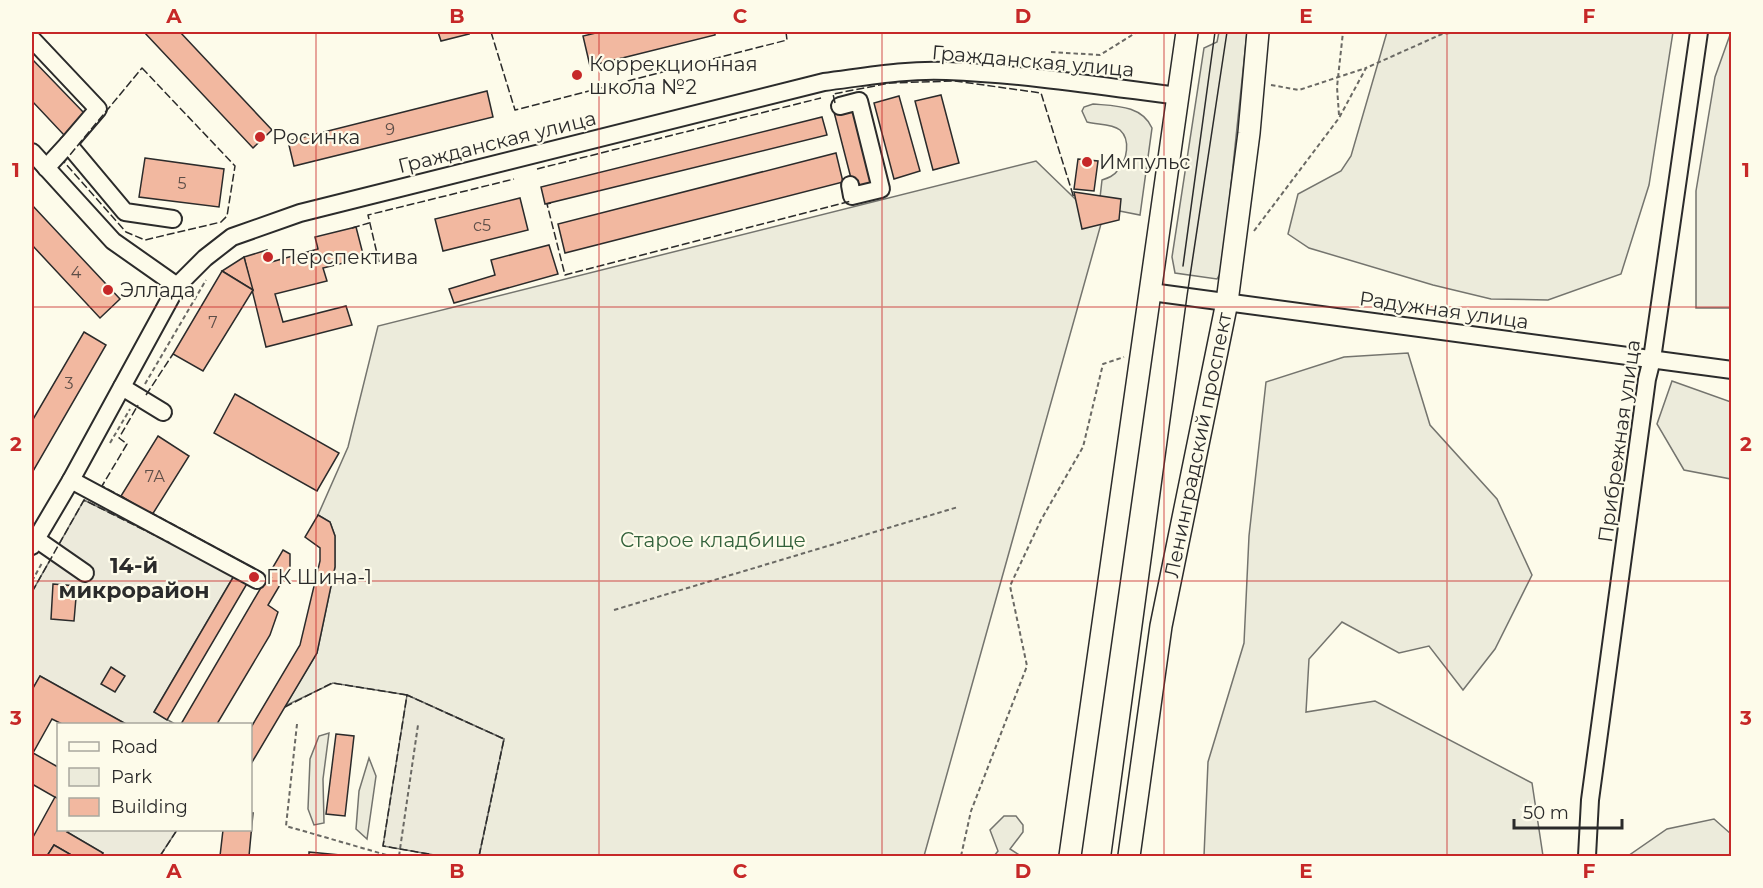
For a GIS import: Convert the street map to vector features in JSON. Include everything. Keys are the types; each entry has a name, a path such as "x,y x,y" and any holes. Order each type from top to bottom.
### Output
{"main road":[{"path":"1070,856 1187,32"},
{"name":"Ленинградский проспект","path":"1129,856 1161,626 1227,302 1249,133 1258,32"}],"street":[{"name":"Прибрежная улица","path":"1587,856 1592,789 1647,379 1652,359 1699,32"},
{"path":"32,39 98,109 46,168"},
{"name":"Гражданская улица","path":"34,542 177,286 232,237 300,213 824,82 885,74 945,70 1178,96"},
{"path":"840,106 859,101 881,189 852,196 850,185"},
{"path":"68,144 125,212 173,219"},
{"path":"32,152 113,241 177,286"},
{"name":"Радужная улица","path":"1151,292 1731,370"},
{"path":"122,387 163,412"},
{"path":"70,480 257,580"},
{"path":"34,542 50,548 85,573"}],"path":[{"path":"1051,52 1100,55 1137,32"},
{"path":"1339,118 1338,77 1343,32"},
{"path":"1262,83 1299,90 1366,68 1442,34 1458,32"},
{"path":"1255,231 1339,118 1366,68"},
{"path":"108,447 210,273"},
{"path":"961,856 971,811 1027,666 1010,586 1041,520 1083,447 1102,364"},
{"path":"614,610 958,507"},
{"path":"32,581 50,548"},
{"path":"297,724 286,826 390,856"},
{"path":"399,856 418,725"}],"green space":[{"path":"1219,32 1247,32 1222,271 1217,279 1175,273 1172,257 1204,48 1217,42"},
{"path":"1387,32 1673,32 1649,185 1621,274 1548,300 1491,299 1433,285 1309,248 1288,234 1298,194 1341,171 1351,156"},
{"path":"1731,32 1731,308 1696,308 1696,191 1715,77"},
{"path":"1093,104 1119,106 1135,111 1147,120 1152,128 1140,215 1099,207 1102,180 1113,175 1121,166 1127,144 1120,130 1108,125 1087,122 1082,111 1084,107"},
{"name":"Старое кладбище","path":"1036,161 1101,224 924,856 479,856 504,739 407,695 333,683 285,706 317,653 335,567 335,536 330,522 318,515 348,447 378,326"},
{"path":"1408,353 1430,425 1497,499 1532,575 1495,649 1463,690 1429,646 1399,653 1342,622 1309,659 1306,712 1375,701 1532,783 1543,856 1204,856 1208,762 1244,643 1249,536 1266,382 1344,357"},
{"path":"1672,381 1731,402 1731,479 1684,470 1657,424"},
{"path":"329,733 323,779 324,823 314,825 308,809 310,759 319,736"},
{"path":"369,758 376,776 367,839 356,829 359,791"},
{"path":"1004,816 1016,816 1023,825 1023,832 1010,849 1021,856 994,856 998,851 990,830"},
{"path":"1714,819 1731,834 1729,856 1628,856 1667,829"}],"shaded area":[{"path":"84,500 235,574 154,712 173,723 124,723 40,676 32,690 32,592"},
{"path":"407,695 504,739 479,856 440,856 383,846"},
{"path":"176,831 160,856 101,856 103,853 67,832"}],"building":[{"path":"144,32 180,32 272,130 253,148"},
{"path":"438,32 468,32 469,34 441,41"},
{"path":"600,32 715,32 715,35 590,66 583,36"},
{"path":"32,59 85,114 64,135 32,101"},
{"path":"487,91 493,117 294,166 288,141"},
{"path":"941,95 959,163 933,170 915,101"},
{"path":"899,96 920,171 894,179 874,103"},
{"path":"857,106 877,184 854,190 834,112"},
{"path":"822,117 827,135 545,204 541,187"},
{"path":"836,153 843,182 565,253 558,224"},
{"path":"145,158 224,169 219,207 139,197"},
{"path":"1078,159 1098,161 1094,191 1074,189"},
{"path":"1074,192 1121,199 1119,220 1082,229"},
{"path":"520,198 528,230 443,251 435,219"},
{"path":"32,205 120,299 100,318 32,245"},
{"path":"356,227 364,258 323,268 327,281 275,294 283,322 346,306 352,325 266,347 244,257 267,250 271,262 318,249 315,237"},
{"path":"549,245 558,274 454,303 449,289 495,275 491,260"},
{"path":"244,257 253,290 222,271"},
{"path":"222,271 253,290 203,371 173,354"},
{"path":"84,332 106,345 32,473 32,421"},
{"path":"235,394 339,453 317,491 214,433"},
{"path":"158,436 189,456 152,515 121,496"},
{"path":"318,515 330,522 335,536 335,567 317,653 252,762 252,726 300,645 320,561 320,548 305,537"},
{"path":"283,550 290,554 290,568 268,605 278,612 270,635 218,723 182,723"},
{"path":"235,574 248,582 167,720 154,712"},
{"path":"53,584 77,586 74,621 51,619"},
{"path":"111,667 125,676 115,692 101,684"},
{"path":"40,676 124,723 60,723 52,719 33,753 57,766 57,798 32,784 32,690"},
{"path":"336,734 354,736 345,816 326,814"},
{"path":"55,797 57,798 57,831 68,831 103,853 101,856 73,856 54,845 47,856 32,856 32,839"},
{"path":"223,831 251,831 249,856 220,856"},
{"path":"54,845 73,856 47,856"},
{"path":"309,852 351,856 309,856"}],"tram line":[{"path":"1183,266 1215,32"},
{"path":"1111,856 1187,296 1227,32"}],"fence":[{"path":"491,32 515,110 787,40 786,32"},
{"path":"142,68 235,166 227,216 221,222 145,240 126,232 64,162 142,68"},
{"path":"835,103 833,94 890,83 955,81 1041,93 1074,198"},
{"path":"537,169 821,98"},
{"path":"379,262 368,215 514,179"},
{"path":"551,203 547,204 565,275 851,201"},
{"path":"352,228 369,223"},
{"path":"146,395 173,354"},
{"path":"124,498 102,486 127,444 119,438 138,405"},
{"path":"32,592 84,500 170,543"},
{"path":"150,512 272,578"},
{"path":"285,707 332,683 407,695"},
{"path":"440,856 383,846 407,695 504,739 479,856"},
{"path":"160,856 176,831"}],"place":[{"name":"Коррекционная школа №2","path":"577,75"},
{"name":"Росинка","path":"260,137"},
{"name":"Импульс","path":"1087,162"},
{"name":"Перспектива","path":"268,257"},
{"name":"Эллада","path":"108,290"},
{"name":"ГК Шина-1","path":"254,577"}],"district":[{"name":"14-й микрорайон","path":"134,578"}]}
